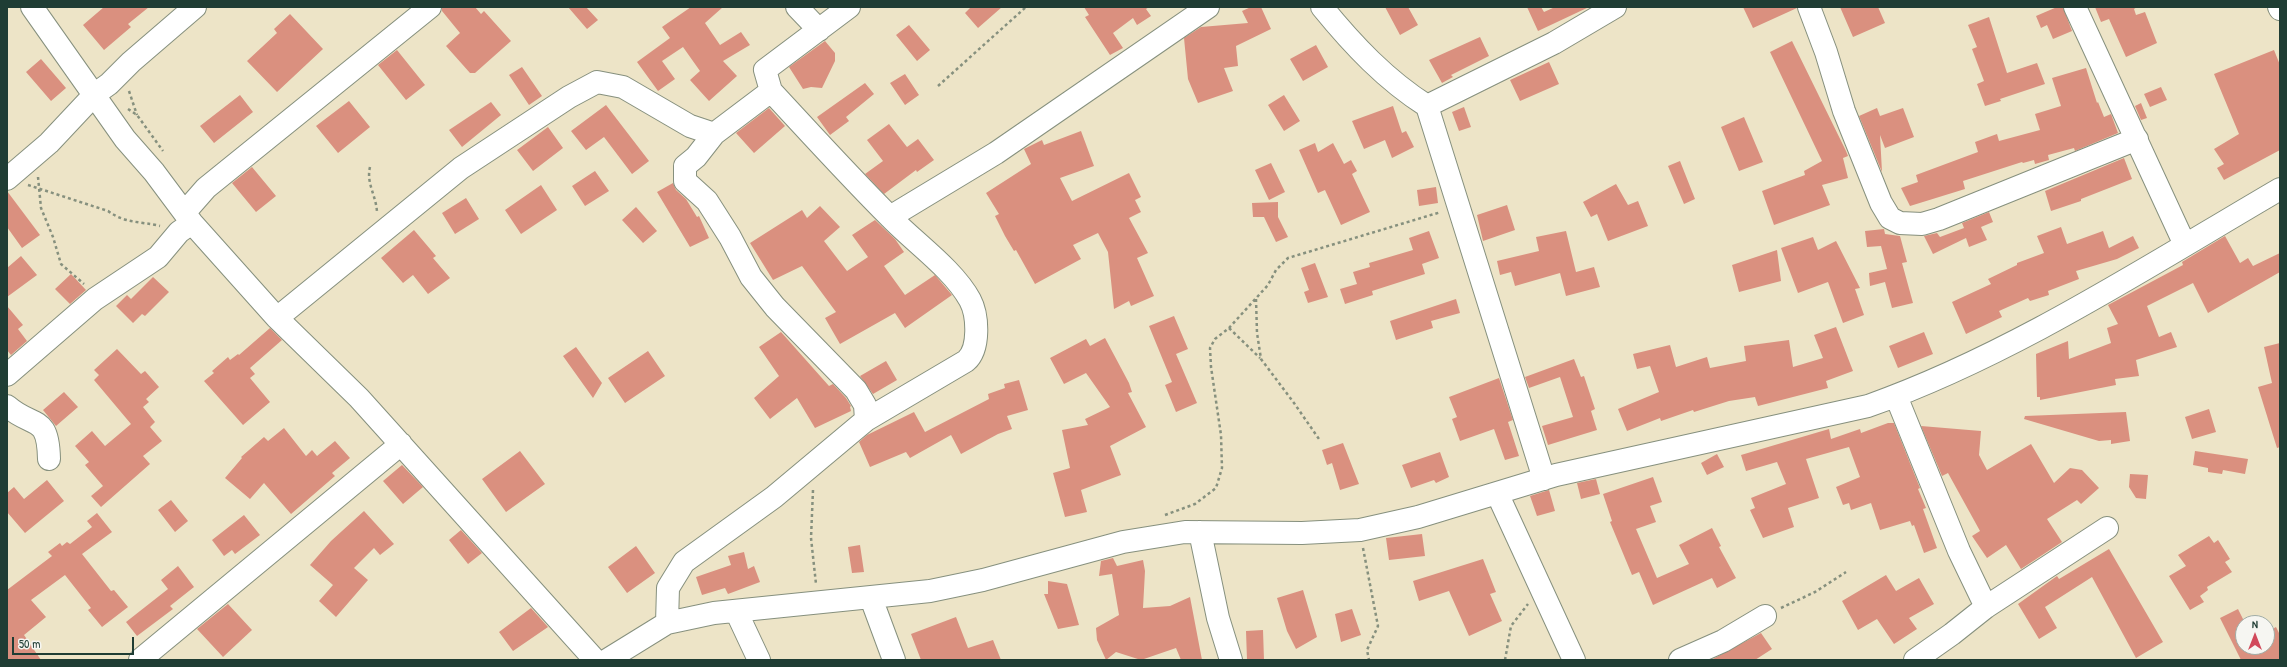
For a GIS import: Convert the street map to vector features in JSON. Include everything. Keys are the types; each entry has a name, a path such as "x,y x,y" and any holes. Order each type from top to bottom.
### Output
{"street":[{"path":"32,7 185,223 277,318 358,398 595,660"},
{"path":"16,182 49,143 95,94 110,84 131,62 195,7"},
{"path":"7,375 95,299 158,257 185,223 206,188 430,7"},
{"path":"797,7 819,30"},
{"path":"668,623 668,588 684,562 774,497 866,420 938,379 966,361 973,351 976,323 974,310 969,299 950,275 890,217 771,91 765,70 849,7"},
{"path":"890,217 996,153 1208,7"},
{"path":"1322,7 1363,54 1398,87 1427,106 1544,479"},
{"path":"1427,106 1554,44 1615,7"},
{"path":"1809,7 1826,52 1844,112 1881,203 1890,218 1900,223 1922,224 1939,219 2137,139"},
{"path":"2075,7 2117,101 2137,139 2185,245"},
{"path":"277,318 461,168 569,97 597,82 623,87 690,126 714,134"},
{"path":"771,91 714,134 696,157 685,166 685,181 707,201 730,237 751,277 775,307 856,390 865,405 866,420"},
{"path":"607,660 668,623 714,613 930,591 983,580 1123,542 1185,532 1302,533 1360,530 1418,518 1544,479 1842,413 1896,396 1956,371 2044,325 2280,189"},
{"path":"1896,396 1959,551 1986,607"},
{"path":"7,406 18,416 34,421 42,428 49,439 49,459"},
{"path":"140,660 400,444"},
{"path":"1497,493 1574,660"},
{"path":"1915,660 1952,634 1986,607 2107,528"},
{"path":"1200,532 1218,618 1232,660"},
{"path":"871,598 894,660"},
{"path":"736,611 758,660"},
{"path":"1680,660 1722,641 1765,616"}],"path":[{"path":"938,86 1026,7"},
{"path":"370,167 369,183 376,202 377,211 372,227 373,241"},
{"path":"16,182 40,187 79,203 108,211 118,218 131,222 152,224 185,223"},
{"path":"40,187 41,208 53,237 61,264 83,282 95,299"},
{"path":"1161,516 1195,504 1216,488 1222,468 1221,435 1210,367 1210,348 1215,339 1229,328 1268,285 1276,270 1288,258 1459,207"},
{"path":"1256,299 1257,333 1261,359"},
{"path":"1229,328 1261,359 1294,403 1319,440"},
{"path":"815,484 812,491 811,538 818,603"},
{"path":"1360,530 1378,626 1367,650 1369,660"},
{"path":"1765,616 1815,592 1846,572"},
{"path":"1505,660 1511,626 1519,614 1543,590"}],"building":[{"path":"104,7 149,7 128,24 131,27 104,50 83,25"},
{"path":"442,7 475,7 481,14 484,11 511,41 475,73 470,73 446,46 460,33 442,11"},
{"path":"568,7 586,7 598,20 587,29"},
{"path":"691,7 723,7 705,23 720,45 741,32 750,45 723,61 737,76 709,101 690,80 700,71 683,47 662,61 675,79 658,91 637,62 670,38 662,27"},
{"path":"971,7 1002,7 978,28 965,13"},
{"path":"1084,7 1149,7 1146,9 1151,16 1137,25 1133,18 1113,33 1123,48 1110,55 1085,17 1089,15"},
{"path":"1251,7 1261,7 1271,29 1236,46 1238,66 1224,68 1233,91 1198,103 1188,79 1184,38 1201,27 1248,23 1242,11"},
{"path":"1385,7 1408,7 1418,25 1400,35"},
{"path":"1527,7 1541,7 1544,12 1555,7 1589,7 1538,31"},
{"path":"1743,7 1797,7 1797,8 1753,28"},
{"path":"1840,7 1878,7 1885,23 1853,37"},
{"path":"2057,7 2063,7 2072,31 2053,39 2047,25 2041,28 2036,16"},
{"path":"2095,7 2137,7 2134,9 2136,15 2145,12 2157,43 2126,57 2109,19 2101,22"},
{"path":"290,14 323,49 277,92 247,61 277,33 274,29"},
{"path":"1989,17 2007,73 2037,63 2045,84 2000,99 2001,101 1985,106 1977,84 1984,81 1972,49 1977,47 1968,25"},
{"path":"909,25 930,50 917,61 896,35"},
{"path":"1480,37 1489,56 1451,75 1453,77 1442,83 1429,60"},
{"path":"825,41 835,53 835,61 822,88 811,87 803,89 789,67"},
{"path":"1792,41 1846,151 1848,156 1843,158 1848,178 1822,185 1830,205 1774,225 1762,191 1805,175 1804,171 1822,161 1770,52"},
{"path":"1316,45 1328,67 1303,81 1290,59"},
{"path":"397,50 425,85 406,100 378,65"},
{"path":"2274,50 2280,65 2280,150 2224,180 2217,168 2224,164 2214,149 2239,134 2214,74"},
{"path":"41,59 66,88 51,101 26,72"},
{"path":"1549,62 1559,84 1520,101 1510,80"},
{"path":"522,67 542,96 529,105 509,75"},
{"path":"2086,68 2097,103 2098,102 2104,117 2111,114 2118,133 2075,151 2074,148 2048,155 2049,160 2035,164 2034,160 2022,162 1963,181 1965,189 1910,206 1901,188 1918,182 1916,175 1978,152 1975,142 1997,134 1999,141 2040,130 2035,114 2061,106 2052,78"},
{"path":"905,74 919,95 905,105 890,83"},
{"path":"865,83 874,94 846,117 849,121 830,135 817,117"},
{"path":"2161,87 2167,100 2150,107 2144,94"},
{"path":"240,95 253,112 214,143 200,126"},
{"path":"1284,95 1300,121 1284,131 1268,105"},
{"path":"349,101 370,127 338,153 316,126"},
{"path":"491,102 501,115 462,147 449,130"},
{"path":"2141,103 2147,118 2141,120 2135,106"},
{"path":"606,105 649,161 632,174 604,137 586,150 571,131"},
{"path":"1393,106 1402,133 1406,131 1414,147 1392,158 1385,140 1364,149 1352,121"},
{"path":"1464,107 1471,127 1459,131 1452,112"},
{"path":"769,108 785,126 754,153 736,133"},
{"path":"1877,108 1880,116 1903,108 1914,137 1885,148 1880,135 1882,172 1859,116"},
{"path":"1744,117 1763,162 1739,171 1721,127"},
{"path":"889,124 907,147 918,139 934,160 917,172 916,170 884,194 865,174 883,161 867,140"},
{"path":"548,127 563,148 533,171 517,150"},
{"path":"1081,131 1094,166 1060,178 1072,201 1129,173 1141,197 1135,200 1141,212 1129,218 1148,253 1137,258 1154,296 1131,306 1129,301 1114,309 1108,252 1098,233 1073,245 1081,259 1035,284 1016,250 1014,251 1005,236 995,216 999,214 986,193 1031,164 1024,149 1042,140 1044,145"},
{"path":"1315,143 1318,152 1333,143 1344,164 1351,160 1357,171 1352,174 1370,212 1341,225 1325,190 1318,193 1299,150"},
{"path":"2124,158 2132,179 2081,199 2081,201 2051,211 2045,191"},
{"path":"1680,161 1695,199 1684,204 1668,166"},
{"path":"1271,163 1285,192 1269,200 1255,170"},
{"path":"252,167 276,196 256,212 232,183"},
{"path":"595,171 609,191 585,206 572,186"},
{"path":"673,183 676,190 686,199 697,217 699,216 709,238 690,247 657,192"},
{"path":"1616,184 1628,205 1638,201 1648,226 1608,241 1597,214 1591,217 1583,202"},
{"path":"541,185 557,210 521,234 505,210"},
{"path":"1436,187 1438,203 1419,206 1417,190"},
{"path":"7,191 40,235 22,248 7,227"},
{"path":"466,198 479,219 455,234 442,213"},
{"path":"1278,202 1278,217 1288,237 1276,242 1264,217 1253,217 1252,203"},
{"path":"1507,205 1515,230 1483,241 1477,215"},
{"path":"820,206 840,227 824,241 847,271 868,257 852,235 875,220 895,239 904,252 884,266 905,295 935,275 952,295 905,328 895,313 840,344 825,318 836,312 802,266 773,280 750,243 802,210 807,218"},
{"path":"636,207 657,231 643,243 622,220"},
{"path":"1989,212 1993,222 1981,227 1987,240 1969,247 1966,238 1933,254 1924,236 1937,233 1940,237 1964,228 1962,223"},
{"path":"2061,227 2067,244 2103,231 2109,248 2133,236 2139,248 2117,259 2076,271 2079,279 2048,291 2049,295 2030,301 2028,298 1999,311 2002,317 1966,334 1952,302 1991,284 1988,279 2017,265 2017,263 2044,253 2037,236"},
{"path":"1884,229 1885,234 1900,236 1907,262 1902,263 1913,303 1892,308 1885,282 1870,286 1869,273 1887,269 1881,246 1867,247 1865,231"},
{"path":"414,230 436,256 433,258 450,278 428,294 413,275 403,283 381,258"},
{"path":"1429,231 1439,258 1422,264 1425,274 1372,291 1373,295 1345,304 1340,289 1357,284 1353,272 1370,267 1369,263 1413,250 1409,238"},
{"path":"1566,231 1576,272 1594,267 1600,287 1566,296 1560,273 1515,286 1511,272 1500,275 1497,261 1539,251 1536,237"},
{"path":"2225,236 2240,263 2248,258 2253,266 2280,253 2280,272 2208,313 2193,283 2147,306 2159,337 2171,332 2177,347 2136,360 2139,376 2115,379 2116,385 2040,400 2040,397 2037,397 2036,354 2068,341 2069,359 2111,343 2107,328 2118,324 2108,305 2183,265 2182,262"},
{"path":"1813,237 1818,250 1836,241 1860,288 1855,289 1864,315 1843,323 1828,282 1798,293 1781,248"},
{"path":"1777,250 1781,281 1739,292 1732,265"},
{"path":"21,256 37,275 7,297 7,268"},
{"path":"1315,263 1328,297 1308,303 1304,292 1309,290 1301,268"},
{"path":"71,274 86,290 70,304 55,289"},
{"path":"153,277 169,292 145,316 142,314 133,323 116,306 127,295 131,299"},
{"path":"1456,299 1460,313 1431,321 1433,328 1396,340 1390,321"},
{"path":"7,306 23,325 18,329 27,341 11,355 7,350"},
{"path":"1174,316 1188,349 1176,354 1197,403 1176,412 1165,385 1172,382 1149,326"},
{"path":"1836,327 1853,371 1826,381 1828,388 1758,406 1755,397 1729,401 1694,412 1693,410 1661,421 1660,418 1627,431 1618,409 1659,392 1650,366 1637,369 1633,354 1670,345 1676,367 1707,357 1710,368 1746,361 1744,346 1789,340 1793,367 1823,358 1814,335"},
{"path":"270,328 282,340 250,368 255,374 250,378 270,402 243,425 204,381 214,373 212,371 228,357 230,360 238,354 239,355"},
{"path":"781,332 829,386 833,384 846,398 851,406 851,411 815,428 797,398 770,419 754,398 779,376 759,347"},
{"path":"1924,332 1933,354 1898,368 1889,346"},
{"path":"1105,338 1129,383 1132,392 1128,393 1146,427 1110,446 1121,475 1081,490 1087,512 1065,517 1053,473 1070,468 1062,430 1088,425 1085,419 1110,407 1086,373 1064,384 1050,358 1086,339 1090,346"},
{"path":"2280,343 2280,447 2277,448 2258,387 2272,383 2264,347"},
{"path":"576,347 602,383 593,398 563,356"},
{"path":"117,349 141,374 145,371 159,387 146,399 149,402 143,407 155,422 150,427 162,441 143,456 150,464 101,507 91,496 103,486 85,465 89,462 75,446 92,431 105,446 131,424 94,380 99,375 94,370"},
{"path":"648,351 665,376 625,403 608,378"},
{"path":"1574,359 1581,377 1584,376 1595,409 1591,411 1597,430 1548,445 1542,426 1573,417 1560,377 1529,388 1525,377"},
{"path":"886,361 897,380 873,394 860,376"},
{"path":"1499,378 1513,420 1508,422 1519,456 1505,460 1494,429 1460,441 1452,419 1457,417 1449,397"},
{"path":"1019,380 1028,410 1007,416 1012,429 998,434 961,454 951,435 910,458 906,452 870,467 859,442 867,435 914,412 925,432 989,399 988,394 1005,388 1004,384"},
{"path":"64,392 78,407 56,426 43,410"},
{"path":"2209,409 2216,432 2192,439 2185,417"},
{"path":"2126,412 2130,441 2111,444 2111,440 2099,441 2024,419 2025,416"},
{"path":"1888,423 1894,423 1920,488 1918,489 1926,508 1923,509 1937,548 1924,553 1914,525 1912,526 1910,521 1880,530 1871,503 1851,510 1849,503 1843,505 1836,487 1860,477 1849,447 1806,459 1819,498 1788,508 1794,527 1763,538 1750,510 1755,508 1751,498 1786,484 1777,462 1746,471 1741,455 1829,429 1831,439 1860,429 1861,433"},
{"path":"1921,426 1981,431 1979,455 1987,470 2031,444 2054,483 2070,468 2082,470 2099,488 2081,504 2077,500 2047,519 2062,542 2021,569 2006,545 1987,558 1972,536 1980,531 1948,473 1942,476"},
{"path":"284,428 306,456 312,450 317,456 335,441 350,458 332,473 335,476 291,514 264,483 250,499 225,478 242,458 241,457 264,437 268,441"},
{"path":"1343,443 1359,484 1340,490 1332,463 1327,465 1322,450"},
{"path":"520,451 545,484 506,512 482,479"},
{"path":"2195,451 2248,459 2245,474 2223,470 2222,474 2208,472 2208,468 2193,465"},
{"path":"1440,452 1449,477 1436,483 1434,480 1411,488 1402,465"},
{"path":"1717,454 1724,467 1707,475 1701,463"},
{"path":"402,465 423,487 403,504 383,481"},
{"path":"2130,474 2148,475 2146,499 2136,498 2129,487"},
{"path":"1653,477 1662,502 1650,506 1656,522 1636,529 1657,578 1689,564 1679,545 1712,528 1721,546 1719,547 1736,578 1717,588 1712,578 1653,605 1639,572 1632,575 1610,522 1612,521 1603,494"},
{"path":"1596,479 1600,494 1581,499 1577,483"},
{"path":"47,480 64,501 25,533 7,512 7,493 14,487 24,499"},
{"path":"1549,490 1555,511 1537,516 1530,496"},
{"path":"171,500 188,521 175,532 158,510"},
{"path":"364,511 394,544 380,555 374,548 354,568 368,580 336,617 319,601 333,585 310,565 331,541"},
{"path":"97,513 112,532 82,554 111,591 114,590 128,607 102,627 88,610 91,608 65,575 31,600 46,617 24,635 41,660 7,660 7,590 52,556 48,552 60,543 62,546 67,542 70,544 92,527 87,521"},
{"path":"244,515 260,535 235,554 232,550 224,556 212,540"},
{"path":"461,530 482,553 468,564 449,540"},
{"path":"1422,534 1425,556 1389,560 1386,538"},
{"path":"2209,536 2214,543 2218,540 2230,559 2225,562 2232,572 2207,587 2208,590 2200,596 2204,602 2190,610 2169,576 2186,566 2178,555"},
{"path":"860,545 864,572 852,573 848,547"},
{"path":"636,546 655,573 627,593 608,567"},
{"path":"2109,549 2163,642 2136,658 2092,577 2045,607 2057,628 2039,639 2018,604 2057,576 2059,579"},
{"path":"744,552 748,569 754,566 760,582 728,594 725,588 702,595 696,577 731,565 728,556"},
{"path":"1113,558 1117,566 1143,560 1145,571 1143,608 1170,606 1190,597 1202,660 1181,660 1176,648 1141,660 1116,652 1106,660 1097,640 1096,628 1119,615 1112,574 1099,576 1101,561"},
{"path":"1483,559 1496,592 1490,594 1502,621 1469,636 1449,591 1419,601 1413,581"},
{"path":"178,566 194,587 170,606 173,609 137,636 126,622 168,589 161,580"},
{"path":"1886,575 1896,591 1919,578 1934,604 1909,618 1917,629 1894,644 1877,619 1858,630 1842,601"},
{"path":"1048,581 1067,584 1079,625 1058,629 1044,594 1048,594"},
{"path":"1303,590 1317,637 1296,649 1287,631 1277,598"},
{"path":"228,604 252,630 223,657 197,629"},
{"path":"531,608 548,627 513,651 499,632"},
{"path":"1352,609 1361,635 1341,642 1335,614"},
{"path":"2238,609 2241,615 2235,615 2235,648 2220,618"},
{"path":"956,617 968,648 993,640 1001,660 921,660 911,634"},
{"path":"2276,627 2280,635 2280,660 2241,660 2238,655 2275,655"},
{"path":"1263,630 1264,660 1247,660 1246,631"},
{"path":"1761,633 1772,649 1755,660 1711,660"}]}
